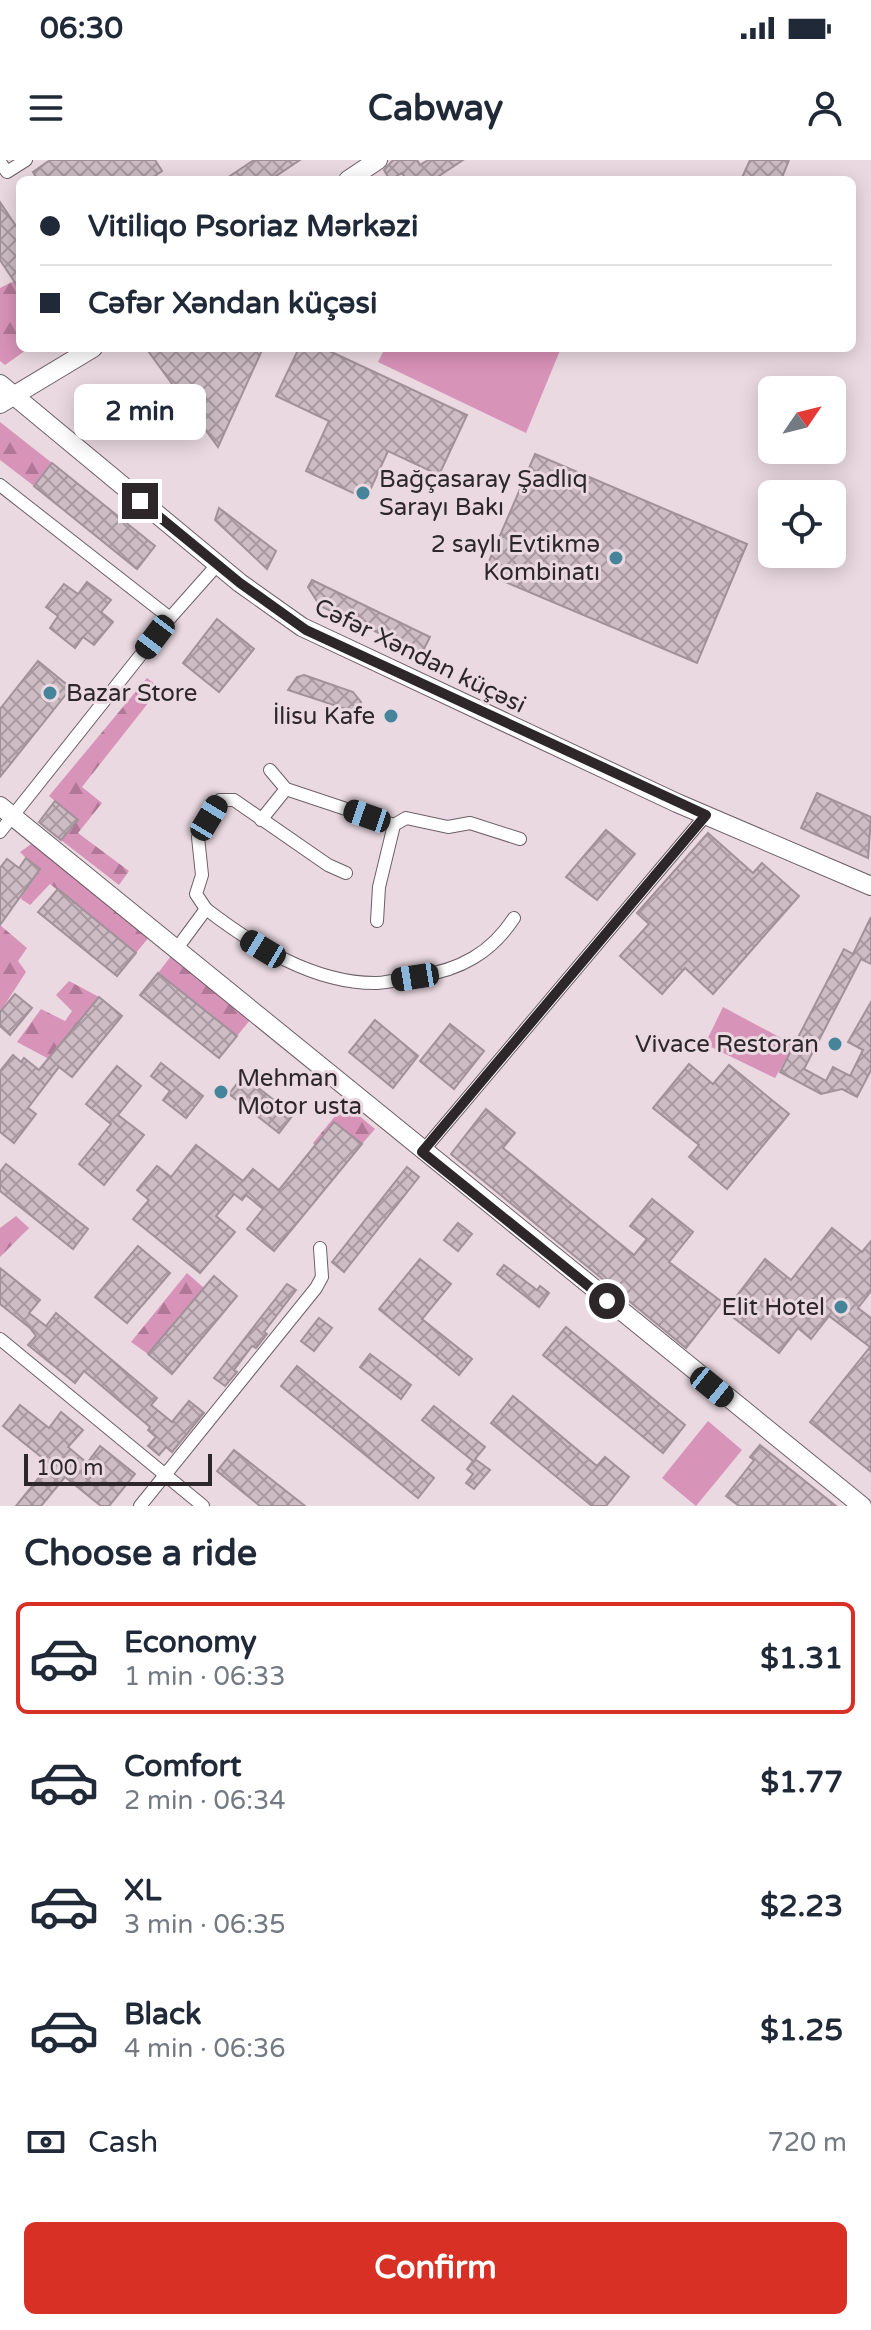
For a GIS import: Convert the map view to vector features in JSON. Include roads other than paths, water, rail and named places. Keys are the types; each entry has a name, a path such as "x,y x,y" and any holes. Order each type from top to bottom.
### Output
{"main road":[{"path":"354,176 378,160"},
{"path":"5,394 85,352"},
{"name":"Cəfər Xəndan küçəsi","path":"5,394 217,565 322,638 706,815 871,886"},
{"path":"6,811 178,947 422,1152 862,1506"}],"street":[{"path":"0,162 7,172 26,160"},
{"path":"0,485 170,618"},
{"path":"0,832 6,811 217,565"},
{"path":"270,770 286,789 394,825"},
{"path":"261,820 286,789"},
{"path":"346,873 234,800 220,800 198,837 202,875 196,894 206,909 240,935 288,960 338,977 376,983 445,972 470,961 501,938 514,918"},
{"path":"422,1152 706,815"},
{"path":"377,921 379,887 394,825 406,818 448,827 470,823 520,839"},
{"path":"178,947 206,909"},
{"path":"140,1506 316,1288 322,1277 320,1248"},
{"path":"0,1339 203,1506"}],"place":[{"name":"Bağçasaray Şadlıq Sarayı Bakı","path":"363,493"},
{"name":"2 saylı Evtikmə Kombinatı","path":"616,558"},
{"name":"Bazar Store","path":"50,693"},
{"name":"İlisu Kafe","path":"391,716"},
{"name":"Vivace Restoran","path":"835,1044"},
{"name":"Mehman Motor usta","path":"221,1092"},
{"name":"Elit Hotel","path":"841,1307"}]}
